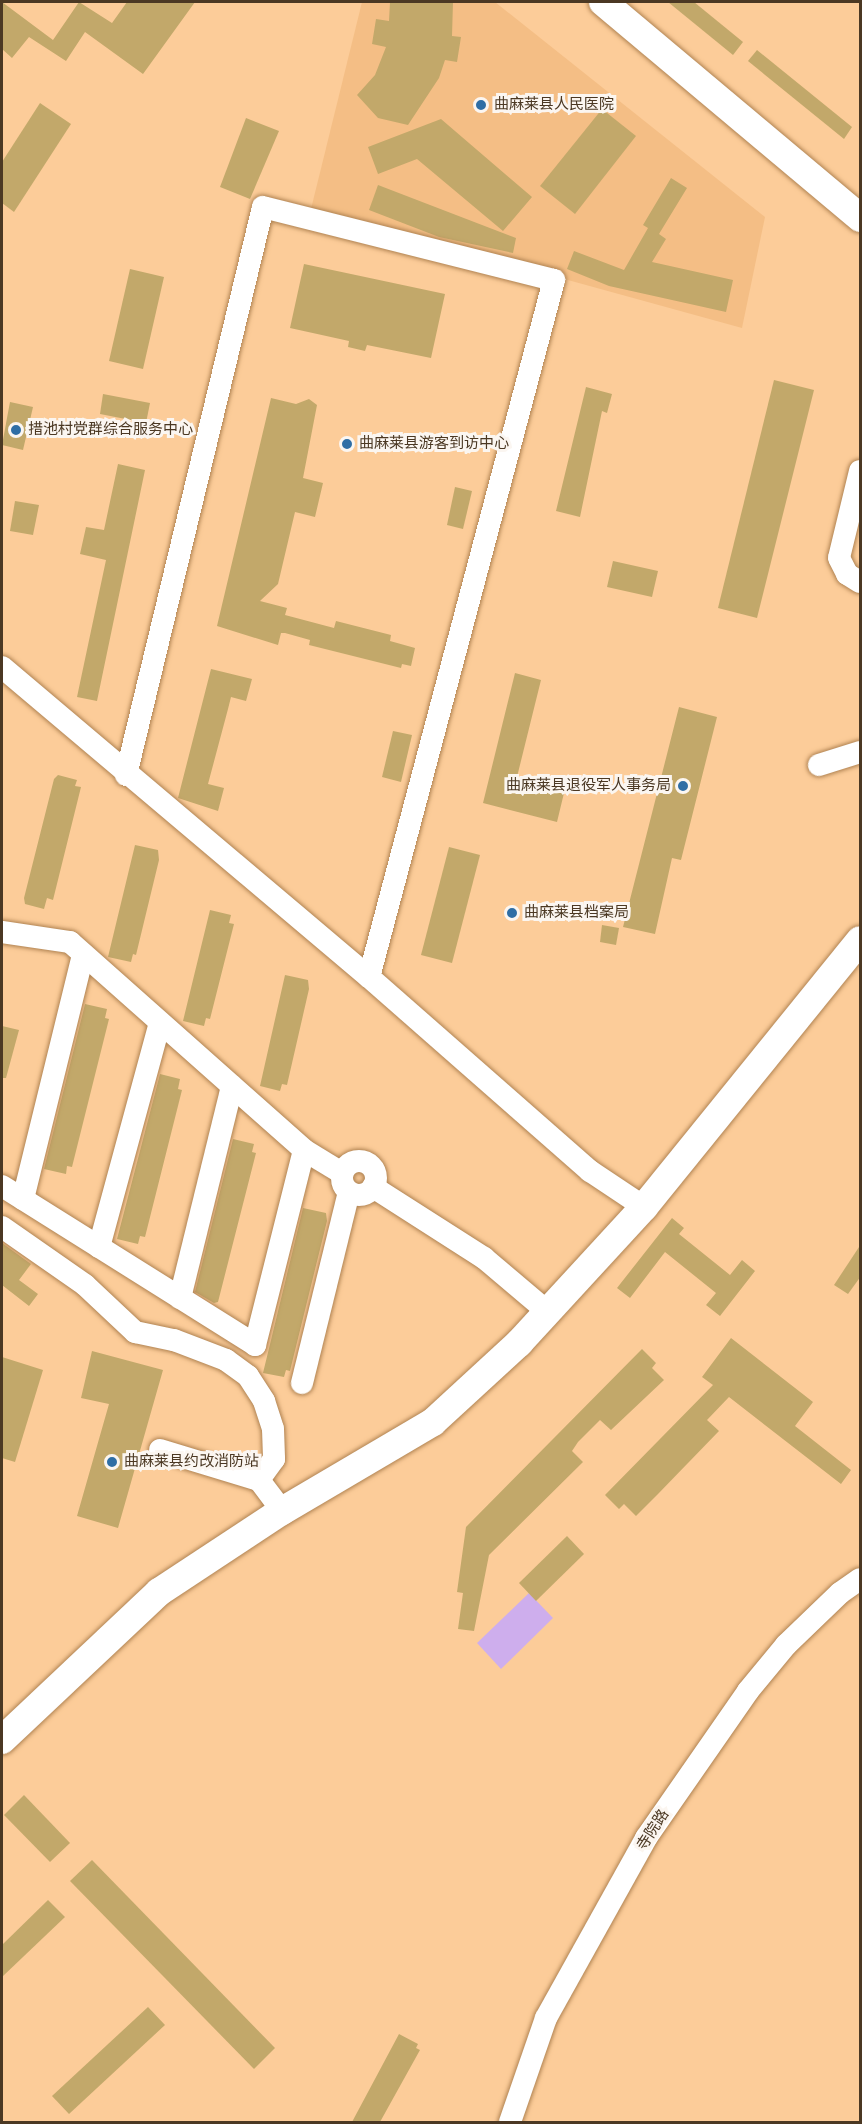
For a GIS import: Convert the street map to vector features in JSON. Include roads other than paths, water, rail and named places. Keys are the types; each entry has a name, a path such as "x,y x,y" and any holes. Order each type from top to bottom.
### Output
{"main road":[{"path":"603,2 861,218"},
{"path":"2,1740 159,1592 282,1511 433,1422 548,1312 644,1208 861,940"}],"street":[{"path":"126,775 263,207 554,280 369,977"},
{"path":"861,471 839,558 847,574 861,582"},
{"path":"2,667 126,775 369,977 590,1171 644,1208"},
{"path":"819,765 861,752"},
{"path":"2,934 70,942 304,1150 360,1196 373,1187"},
{"path":"23,1199 83,954"},
{"path":"99,1247 160,1023"},
{"path":"180,1298 232,1086"},
{"path":"2,1186 255,1345 304,1150"},
{"path":"302,1383 350,1163 363,1162 374,1170 373,1187"},
{"path":"373,1187 484,1258 548,1312"},
{"path":"2,1227 85,1285 135,1332 174,1340 226,1360 248,1376 264,1401 275,1444 274,1459 259,1480"},
{"path":"160,1450 259,1480 282,1511"},
{"name":"寺院路","path":"510,2122 546,2018 646,1838 763,1672 832,1600 861,1579"}],"place":[{"name":"曲麻莱县人民医院","path":"481,105"},
{"name":"措池村党群综合服务中心","path":"16,430"},
{"name":"曲麻莱县游客到访中心","path":"347,444"},
{"name":"曲麻莱县退役军人事务局","path":"683,786"},
{"name":"曲麻莱县档案局","path":"512,913"},
{"name":"曲麻莱县约改消防站","path":"112,1462"}]}
